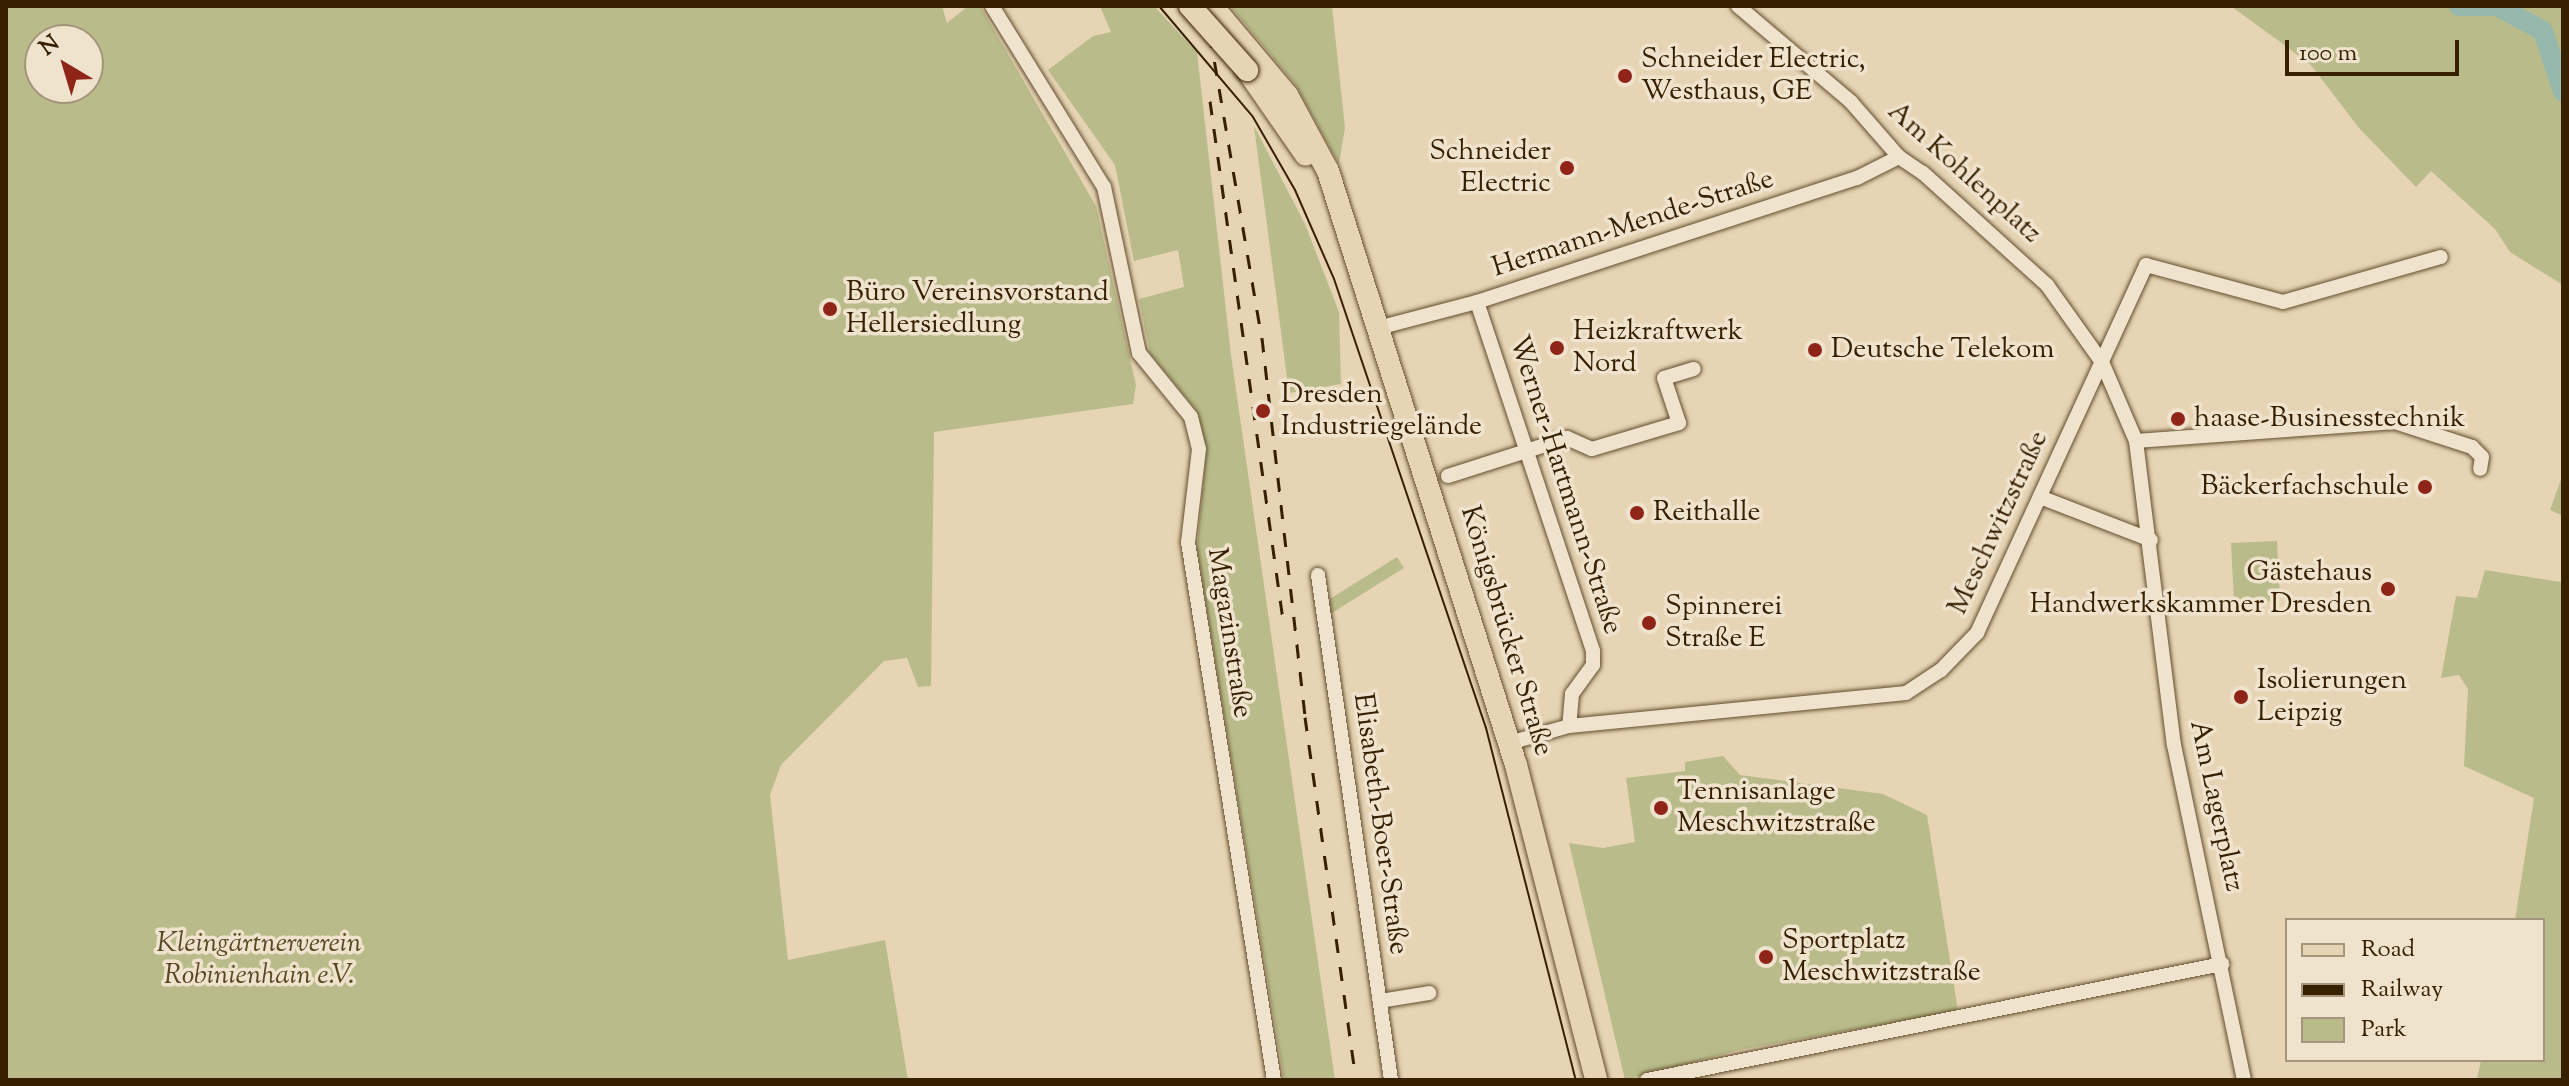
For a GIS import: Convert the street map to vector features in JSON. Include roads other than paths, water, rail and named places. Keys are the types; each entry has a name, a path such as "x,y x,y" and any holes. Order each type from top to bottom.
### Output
{"main road":[{"name":"Königsbrücker Straße","path":"1190,6 1247,70 1337,206"},
{"name":"Königsbrücker Straße","path":"1212,6 1244,41 1303,121 1328,171 1509,743 1596,1080"}],"street":[{"name":"Magazinstraße","path":"992,6 1104,187 1139,353 1191,417 1197,439 1188,542 1274,1080"},
{"name":"Am Kohlenplatz","path":"1738,6 1851,102 1899,157 1923,173 2047,285 2102,362"},
{"name":"Hermann-Mende-Straße","path":"1378,328 1477,302 1857,178 1899,157"},
{"name":"Meschwitzstraße","path":"1509,743 1569,726 1906,693 1941,670 1977,633 2146,265 2283,302 2441,257"},
{"name":"Werner-Hartmann-Straße","path":"1477,302 1593,651 1593,665 1572,694 1569,726"},
{"name":"Am Lagerplatz","path":"2102,362 2136,441 2151,540 2174,745 2244,1080"},
{"path":"1448,476 1567,438 1592,449 1679,423 1664,378 1694,369"},
{"path":"2136,441 2395,422 2472,447 2482,457 2480,469"},
{"path":"2040,497 2151,540"},
{"name":"Elisabeth-Boer-Straße","path":"1318,575 1391,1080"},
{"path":"1647,1080 2222,964"},
{"path":"1380,1001 1429,993"}],"waterway":[{"path":"2459,6 2497,6 2543,31 2563,92"}],"tram line":[{"path":"1159,6 1253,117 1295,190 1334,279 1486,728 1576,1080"}],"railway":[{"path":"1205,6 1262,338 1305,717 1356,1080"},
{"path":"1210,101 1283,620"}],"place":[{"name":"Schneider Electric, Westhaus, GE","path":"1625,76"},
{"name":"Schneider Electric","path":"1567,168"},
{"name":"Büro Vereinsvorstand Hellersiedlung","path":"830,309"},
{"name":"Heizkraftwerk Nord","path":"1557,348"},
{"name":"Deutsche Telekom","path":"1815,350"},
{"name":"Dresden Industriegelände","path":"1263,411"},
{"name":"haase-Businesstechnik","path":"2178,419"},
{"name":"Bäckerfachschule","path":"2425,487"},
{"name":"Reithalle","path":"1637,513"},
{"name":"Gästehaus Handwerkskammer Dresden","path":"2388,589"},
{"name":"Spinnerei Straße E","path":"1649,623"},
{"name":"Isolierungen Leipzig","path":"2241,697"},
{"name":"Tennisanlage Meschwitzstraße","path":"1661,808"},
{"name":"Sportplatz Meschwitzstraße","path":"1766,957"}],"park label":[{"name":"Kleingärtnerverein Robinienhain e.V.","path":"259,960"}]}
